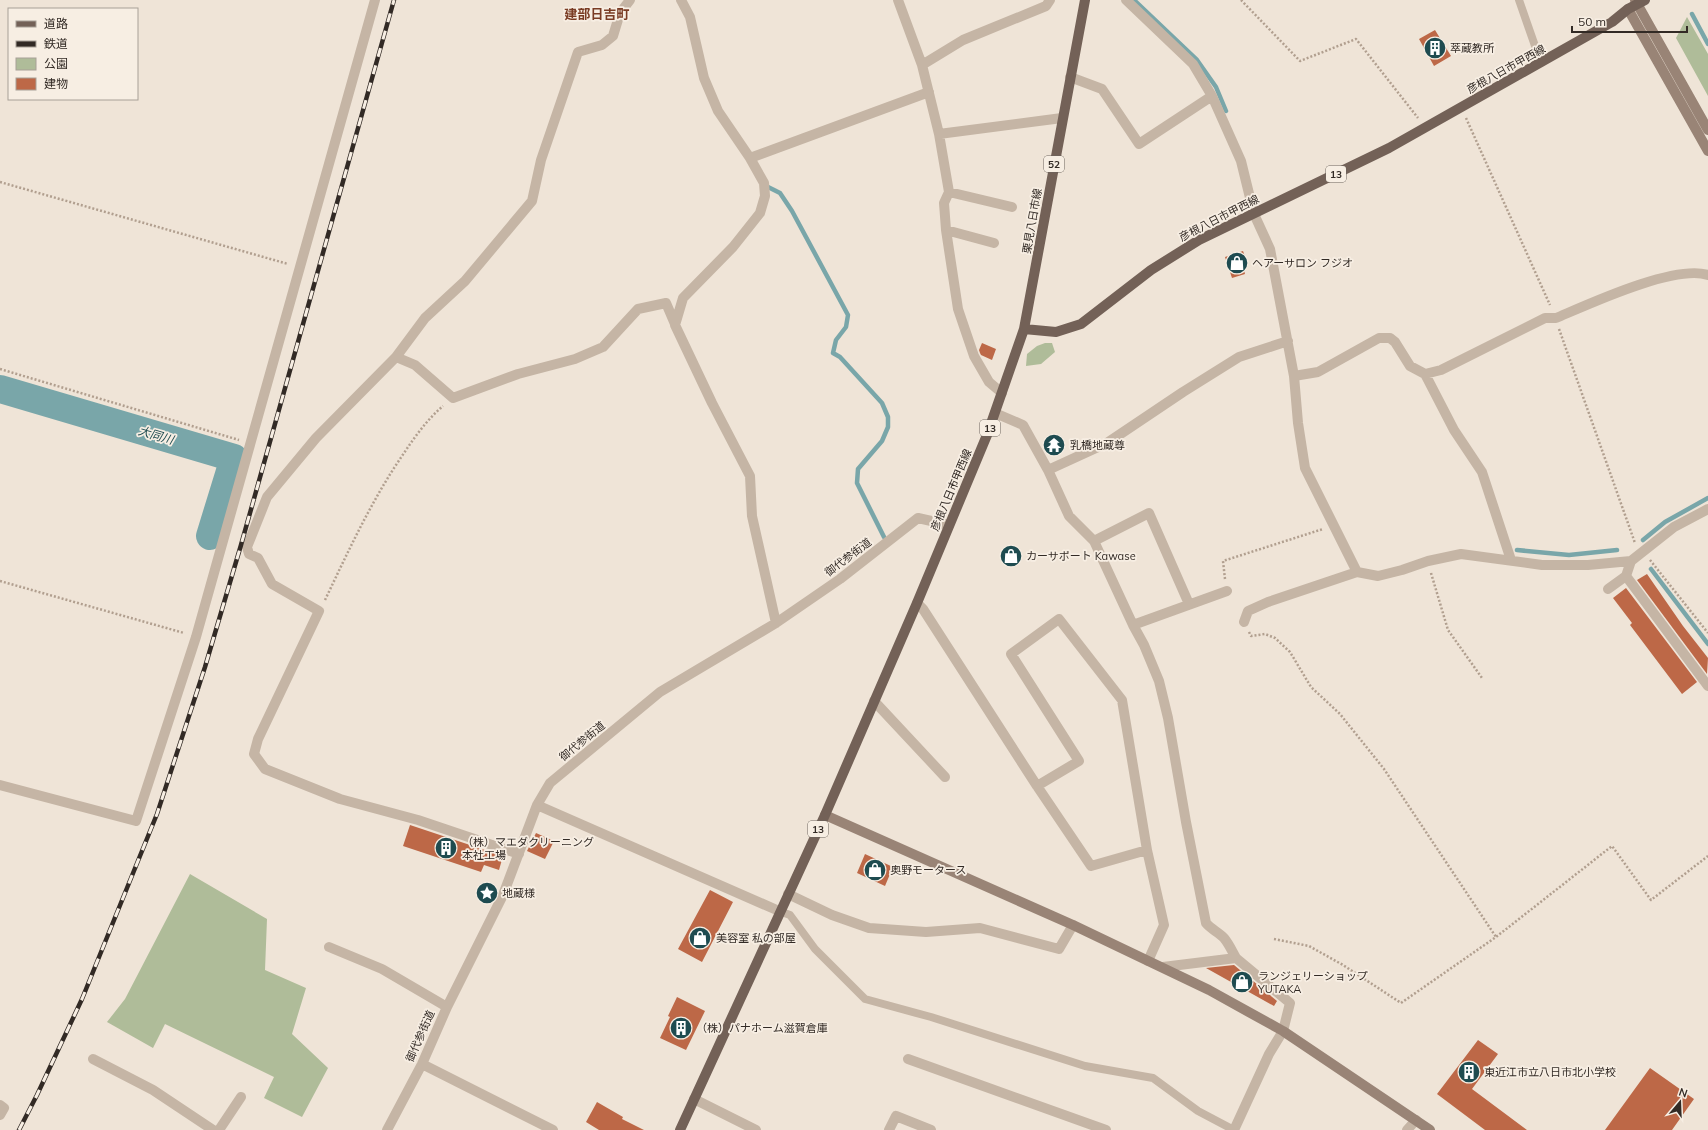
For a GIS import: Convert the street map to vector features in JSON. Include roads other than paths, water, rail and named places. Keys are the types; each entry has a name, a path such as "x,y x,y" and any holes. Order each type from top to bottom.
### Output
{"main road":[{"name":"栗見八日市線","path":"1024,329 1085,0"},
{"name":"彦根八日市甲西線","path":"680,1130 779,911 825,814 917,603 987,435 1024,329 1056,332 1081,324 1145,274 1198,240 1389,148 1612,22 1636,4"}],"street":[{"path":"0,785 136,821 196,637 301,268 375,0"},
{"path":"519,854 418,820 340,799 265,769 254,754 258,739 319,611 272,584 258,558 249,554 248,547 267,497 316,438 396,357 426,318 465,281 532,201 541,160 578,52 602,45 613,36 620,13 630,0"},
{"path":"676,324 684,298 733,247 760,213 765,196 764,183 750,158 718,111 706,85 690,18 681,0"},
{"path":"898,0 922,65 939,134 949,192 944,203 946,230 958,309 974,356 989,382 1002,393"},
{"path":"922,65 962,40 1046,6 1050,0"},
{"path":"1126,0 1193,64 1212,96 1241,161 1254,214 1270,249 1294,376 1298,423 1305,468 1357,572"},
{"path":"1636,4 1708,130"},
{"path":"1636,4 1708,151"},
{"path":"1070,77 1102,89 1139,144 1212,96"},
{"path":"750,158 928,92"},
{"path":"939,134 1062,118"},
{"path":"949,192 1012,207"},
{"path":"946,230 994,243"},
{"path":"1425,374 1441,370 1545,318 1556,318 1624,290 1664,278 1700,273 1708,275"},
{"path":"396,357 415,365 453,398 518,374 575,359 603,346 638,309 666,304 712,403 750,476 752,516 776,623"},
{"path":"1294,376 1318,372 1380,338 1390,338 1395,342 1410,366 1425,374 1454,430 1482,472 1511,560"},
{"path":"1048,470 1107,443 1183,392 1239,357 1288,342"},
{"path":"995,413 1023,425 1048,470 1069,516 1094,541 1133,625 1144,645 1158,681 1166,711 1206,923 1229,945 1236,958 1290,1003 1283,1030 1269,1054 1234,1130"},
{"path":"1608,589 1626,576 1635,558 1674,527 1708,508"},
{"path":"1094,541 1149,513 1189,604"},
{"name":"御代参街道","path":"390,1129 422,1064 446,1007 504,895 537,805 550,783 660,692 776,623 840,578 918,518 949,525"},
{"path":"1244,622 1248,611 1268,602 1357,572 1378,576 1428,561 1461,554 1542,565 1588,565 1635,558"},
{"path":"1626,576 1708,686"},
{"path":"1133,625 1227,591"},
{"path":"917,603 1091,866 1147,850"},
{"path":"1037,786 1078,761 1011,654 1059,619 1122,700 1147,850 1164,925 1148,961"},
{"path":"874,701 945,778"},
{"path":"537,805 779,911"},
{"path":"825,814 1163,967 1283,1030 1430,1130"},
{"path":"788,894 832,915 869,928 926,932 980,928 1058,949 1073,925"},
{"path":"330,947 382,969 446,1007"},
{"path":"1163,967 1236,958"},
{"path":"94,1060 153,1090 213,1130"},
{"path":"908,1060 1106,1130"},
{"path":"422,1064 553,1130"},
{"path":"219,1130 241,1097"},
{"path":"694,1099 756,1130"},
{"path":"0,1105 4,1108 0,1115"},
{"path":"889,1130 896,1116 931,1130"},
{"path":"1407,1130 1416,1120"}],"lane":[{"path":"1519,0 1541,63"},
{"path":"779,911 790,914 815,949 865,999 931,1016 1085,1066 1153,1078 1198,1111 1234,1130"}],"waterway":[{"path":"1134,0 1197,60 1216,87 1226,111"},
{"path":"1692,14 1708,44"},
{"path":"768,187 780,193 792,211 848,315 846,327 836,340 833,353 840,357 882,403 888,417 888,427 882,441 858,469 857,483 884,537"},
{"name":"大同川","path":"0,389 234,458 210,536"},
{"path":"1643,540 1665,522 1708,498"},
{"path":"1517,550 1569,555 1617,550"},
{"path":"1651,569 1708,644"}],"railway":[{"path":"19,1130 82,999 157,814 205,667 241,545 394,0"}],"place":[{"name":"萃蔵教所","path":"1435,48"},
{"name":"ヘアーサロン フジオ","path":"1237,263"},
{"name":"乳橋地蔵尊","path":"1054,445"},
{"name":"カーサポート Kawase","path":"1011,556"},
{"name":"（株）マエダクリーニング 本社工場","path":"446,848"},
{"name":"奥野モータース","path":"875,870"},
{"name":"地蔵様","path":"487,893"},
{"name":"美容室 私の部屋","path":"700,938"},
{"name":"ランジェリーショップ YUTAKA","path":"1242,982"},
{"name":"（株）パナホーム滋賀倉庫","path":"681,1028"},
{"name":"東近江市立八日市北小学校","path":"1469,1072"}],"district":[{"name":"建部日吉町","path":"597,14"}]}
